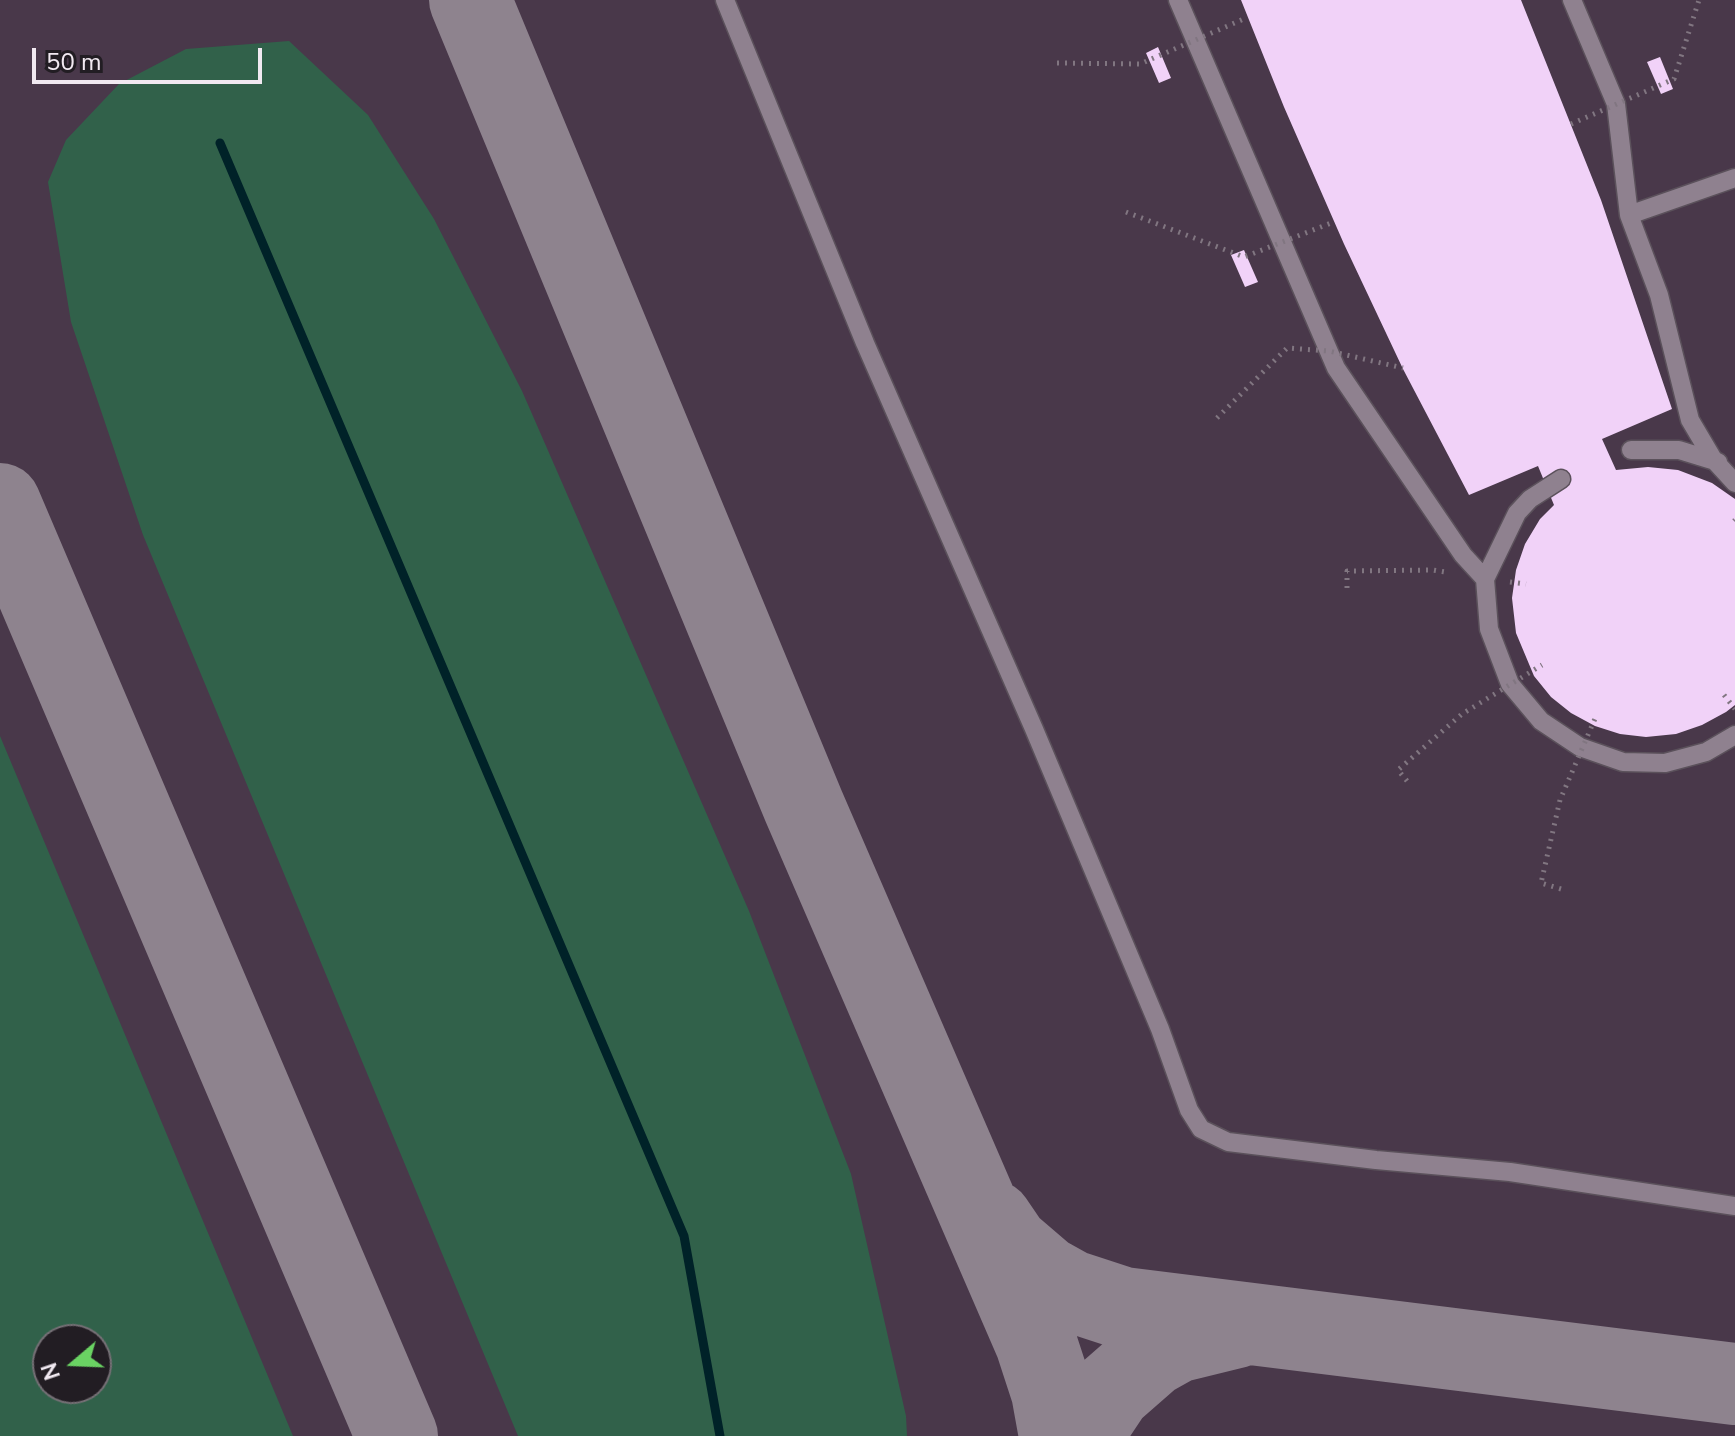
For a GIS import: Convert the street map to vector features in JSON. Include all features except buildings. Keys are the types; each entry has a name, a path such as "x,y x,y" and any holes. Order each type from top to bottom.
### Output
{"lane":[{"path":"725,0 865,343 1034,729 1160,1029 1189,1110 1201,1129 1228,1142 1510,1172 1735,1206"},
{"path":"1178,0 1336,368 1429,507 1463,555 1485,579"},
{"path":"1572,0 1616,104 1629,215 1659,295 1690,420 1713,459 1735,483"},
{"path":"1629,215 1735,178"},
{"path":"1631,450 1679,450 1713,459 1735,470"},
{"path":"1561,479 1530,499 1517,513 1485,579 1489,629 1510,684 1541,721 1580,747 1623,762 1665,763 1706,752 1735,735"}],"path":[{"path":"1571,124 1674,79 1699,0"},
{"path":"1057,63 1140,64 1246,18"},
{"path":"1126,212 1244,257 1331,223"},
{"path":"1217,418 1287,348 1329,351 1403,368"},
{"path":"1347,588 1347,571 1433,570 1526,584"},
{"path":"1407,781 1398,770 1462,714 1542,665"},
{"path":"1724,695 1735,709"},
{"path":"1561,889 1541,883 1560,800 1580,747 1597,714"}],"shaded area":[{"path":"0,0 1735,0 1735,1436 0,1436"}],"green space":[{"path":"289,41 368,115 434,219 522,391 749,911 851,1174 906,1416 907,1436 518,1436 143,535 71,322 48,182 66,140 119,84 186,49"},
{"path":"0,736 293,1436 0,1436"}],"waterway":[{"path":"220,143 684,1236 720,1436"}],"taxiway":[{"path":"470,0 804,807 1036,1343 1052,1392 1060,1436"},
{"path":"0,504 397,1436"},
{"path":"992,1221 1009,1246 1044,1276 1071,1291 1123,1308 1735,1384"},
{"path":"1081,1436 1111,1391 1151,1356 1176,1342 1237,1327"}]}
